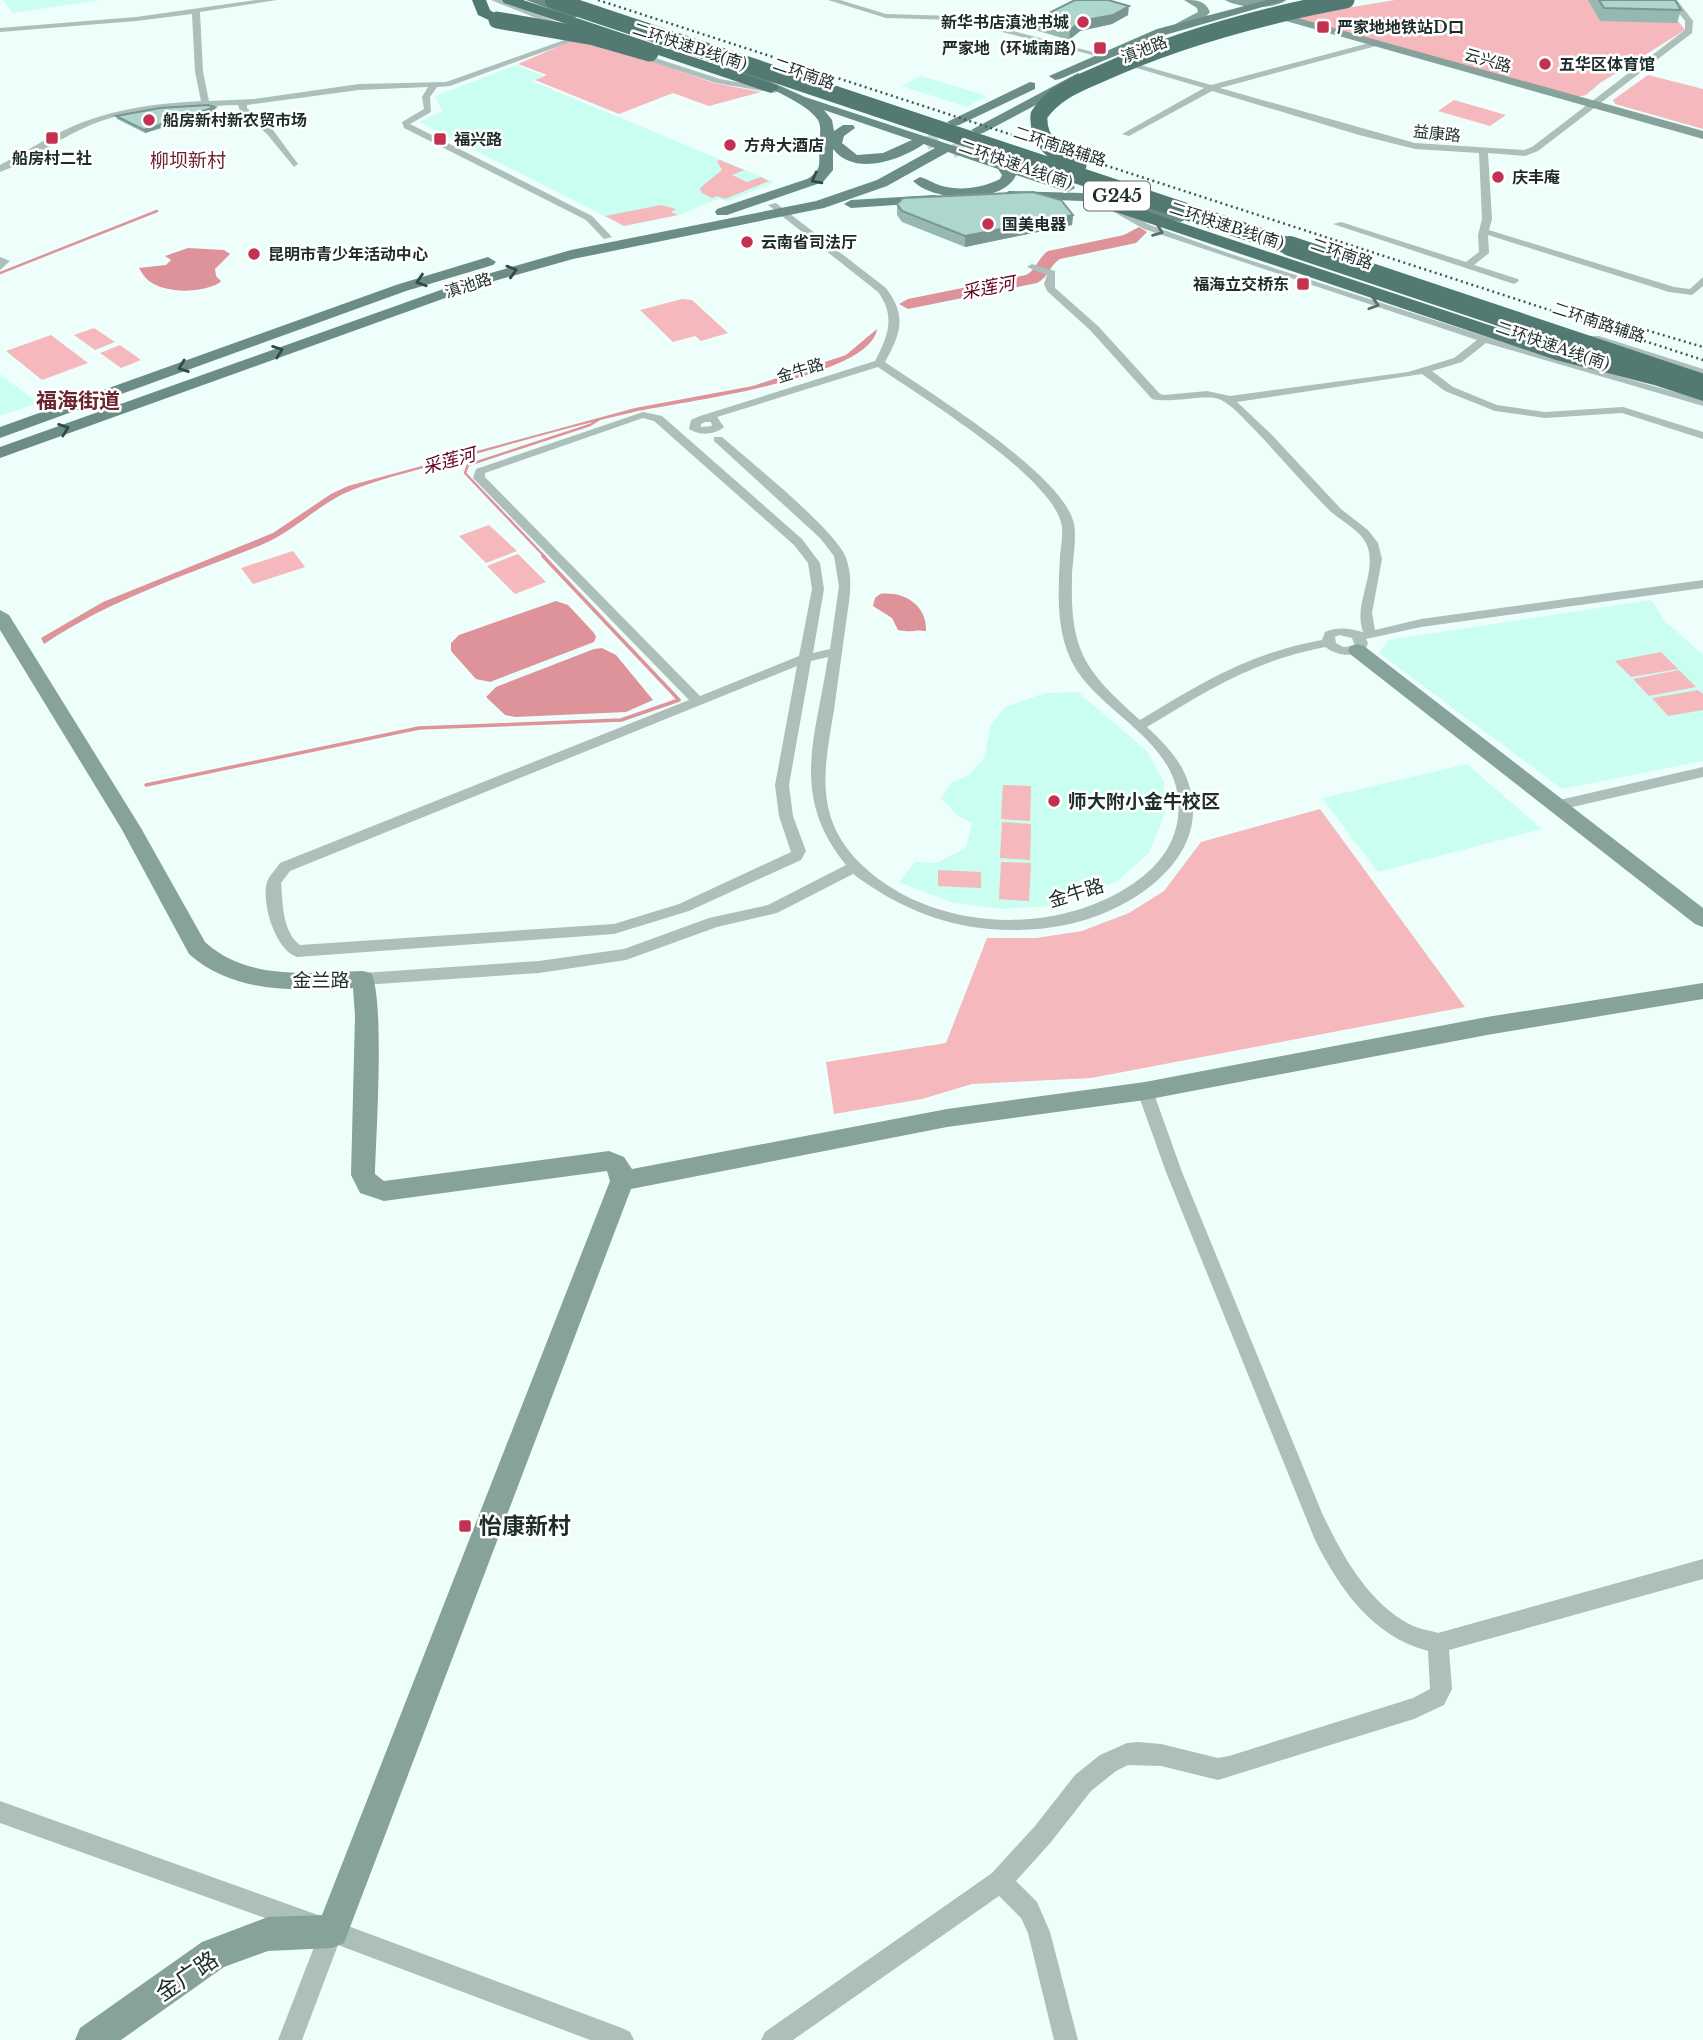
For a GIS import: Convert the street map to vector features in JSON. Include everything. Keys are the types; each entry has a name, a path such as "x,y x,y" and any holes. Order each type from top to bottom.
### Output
{"highway":[{"path":"479,0 483,12 497,20 606,40 717,70"},
{"path":"509,0 778,90"},
{"name":"二环快速A线(南)","path":"530,0 1659,370 1703,394"},
{"name":"二环快速B线(南)","path":"551,0 1703,384"},
{"path":"1346,0 1219,29 1123,63 1049,101 1039,115 1040,132 1056,153 1092,171 1467,296 1659,370"},
{"path":"635,11 644,20 662,29 797,75 867,105"},
{"path":"1098,200 1182,223 1549,351 1659,370 1703,373"},
{"path":"1467,296 1659,370"},
{"path":"1502,317 1559,333 1638,362"}],"main road":[{"name":"二环南路","path":"530,0 717,70 1703,394"},
{"name":"二环南路","path":"551,0 1703,384"},
{"name":"滇池路","path":"958,123 992,102 1100,55 1181,25 1280,0"},
{"name":"滇池路","path":"982,131 1063,85 1116,60 1185,34 1322,0"},
{"path":"778,90 1098,200"},
{"path":"675,230 812,182 827,173 825,120 809,104 778,90"},
{"name":"滇池路","path":"789,210 858,180 923,143 892,155 870,159 845,154 835,143 838,134 850,127 863,124 884,126"},
{"name":"滇池路","path":"0,453 482,280 675,230 789,210 872,187 948,151 924,169 919,177 920,181 945,190 985,190 999,186 1008,179 1009,172 1001,165"},
{"path":"789,210 884,200 1037,194 1098,200"},
{"name":"滇池路","path":"0,433 443,274 510,256 607,237 675,230"}],"street":[{"path":"0,35 5,29 88,24 273,0"},
{"path":"495,0 582,35 719,81 778,90"},
{"name":"二环南路辅路","path":"568,0 1703,373"},
{"path":"832,0 886,16 956,18 1100,55"},
{"path":"1181,25 1199,18 1204,12 1202,6 1191,0"},
{"path":"1231,0 1255,3 1280,0"},
{"path":"1673,0 1691,27 1703,30"},
{"path":"196,11 199,72 206,105"},
{"name":"云兴路","path":"1265,12 1703,135"},
{"name":"益康路","path":"1116,60 1362,133 1415,146 1530,152 1691,27"},
{"path":"0,169 83,125 122,112 165,106 242,103 335,89 433,85 467,78 582,35"},
{"path":"1126,134 1210,88 1373,44"},
{"path":"433,85 427,94 428,110 405,124 407,126 589,218 607,237"},
{"path":"242,103 243,109 277,139 294,163"},
{"path":"1467,266 1484,253 1487,219 1483,151"},
{"path":"1098,200 1138,223 1169,236 1484,340 1703,403"},
{"path":"789,210 882,290 893,305 897,322 880,363"},
{"path":"1338,224 1514,281"},
{"path":"1485,231 1673,290 1692,292 1703,280"},
{"path":"0,260 5,263 0,267"},
{"path":"1032,267 1052,273 1049,284 1051,289 1094,328 1156,397 1170,398 1205,393 1228,400 1424,371 1458,359 1484,340"},
{"name":"金牛路","path":"695,428 696,421 704,418 880,363 1000,448 1054,496 1065,513 1068,524 1066,618 1072,650 1094,685 1162,750 1179,777 1186,804 1181,840 1171,858 1153,877 1127,895 1097,910 1045,922 998,924 963,921 938,915 888,892 854,867 835,844 817,798 816,777 845,586 840,556 824,535 718,430"},
{"path":"1424,371 1456,393 1495,408 1545,415 1623,411 1703,436"},
{"path":"1228,400 1373,545 1376,557 1362,640"},
{"path":"718,430 731,410"},
{"path":"698,702 479,478 480,471 643,415 658,418 798,542 814,563 817,589 804,659 782,785 786,816 799,846 796,856 713,896 648,922 614,929 297,951 291,947 278,924 274,883 285,867 698,702 804,659 835,652"},
{"path":"704,418 715,420 718,430"},
{"path":"672,431 695,428 718,430"},
{"path":"1139,726 1217,678 1298,648 1328,643 1343,651 1391,628 1703,584"},
{"name":"金兰路","path":"0,615 131,828 197,948 206,959 246,975 271,979 363,979 366,1016 363,1175 369,1186 384,1191 608,1161 617,1164 622,1181"},
{"path":"1328,643 1329,635 1336,631 1346,631 1362,640 1555,806 1703,919"},
{"path":"1555,806 1703,772"},
{"path":"363,979 539,967 626,954 714,922 772,909 854,867"},
{"path":"290,2040 622,1181 947,1118 1145,1091 1474,1028 1703,990"},
{"path":"1145,1091 1180,1185 1331,1554 1351,1583 1377,1612 1408,1634 1438,1643 1703,1569"},
{"path":"773,2040 1000,1881 1043,1834 1083,1783 1108,1762 1138,1753 1161,1755 1218,1769 1414,1708 1437,1698 1441,1689 1438,1643"},
{"path":"0,1812 332,1931 622,2040"},
{"path":"1000,1881 1029,1910 1039,1932 1066,2040"},
{"name":"金广路","path":"92,2040 214,1955 268,1934 332,1931"}],"shaded area":[{"path":"3,0 100,0 13,13"},
{"name":"五华区体育馆","path":"1395,0 1662,0 1685,30 1600,83 1586,95 1577,97 1291,17"},
{"path":"573,40 590,40 714,83 761,92 709,106 673,93 619,114 535,80 547,75 518,64"},
{"path":"516,65 544,76 532,81 774,182 728,201 718,199 680,215 624,226 419,122 442,111 435,96"},
{"path":"1648,75 1703,89 1703,129 1615,104 1613,100"},
{"path":"921,76 987,96 967,107 901,86"},
{"path":"1454,100 1506,115 1490,126 1438,111"},
{"path":"717,161 744,170 732,175 747,182 761,177 769,181 725,199 717,196 712,198 702,193 700,188 722,170"},
{"path":"661,205 676,209 671,212 678,215 624,226 605,216"},
{"path":"188,248 224,250 230,254 215,269 216,276 221,281 219,283 203,289 174,290 149,281 139,268 166,265 171,260 165,256"},
{"path":"682,299 692,300 728,333 701,341 695,336 673,342 640,310"},
{"path":"94,328 115,342 95,350 74,335"},
{"name":"采莲河","path":"877,329 867,346 843,361 810,374 730,394 594,421 352,490 328,502 261,545 123,601 44,644 41,638 103,602 273,533 331,494 348,486 635,408 753,386 846,355"},
{"path":"51,335 88,363 42,380 6,351"},
{"path":"120,345 141,360 121,368 100,353"},
{"path":"0,374 38,403 0,416"},
{"path":"489,525 517,551 486,563 459,536"},
{"path":"293,551 305,567 253,584 241,568"},
{"path":"518,554 546,582 515,594 487,566"},
{"path":"880,594 897,595 912,602 923,614 926,631 898,630 892,618 873,606 875,598"},
{"path":"1651,600 1665,621 1703,655 1703,761 1562,789 1379,653 1388,640"},
{"path":"556,601 568,605 594,633 594,642 490,682 476,679 451,651 451,643 459,635"},
{"path":"602,648 616,655 653,700 626,712 515,717 505,715 486,697 496,687"},
{"path":"1661,652 1678,669 1631,677 1615,661"},
{"path":"1679,670 1696,687 1649,696 1633,679"},
{"path":"1698,690 1703,694 1703,710 1668,716 1652,698"},
{"name":"师大附小金牛校区","path":"1078,692 1147,751 1164,782 1165,813 1149,853 1116,882 1050,906 1003,909 953,903 899,882 915,862 936,863 966,848 972,823 958,816 941,798 951,783 969,775 984,758 991,725 1005,707 1045,693"},
{"path":"1467,764 1542,829 1378,872 1322,798"},
{"path":"1003,785 1031,786 1030,821 1001,819"},
{"path":"1320,809 1465,1007 1091,1078 972,1084 922,1099 834,1114 826,1062 946,1043 987,938 1036,938 1082,931 1129,913 1164,891 1201,842"},
{"path":"1002,822 1031,824 1030,860 1000,858"},
{"path":"1001,862 1031,863 1029,901 999,899"},
{"path":"938,870 981,872 981,888 938,886"}],"building":[{"path":"1075,0 1108,0 1129,6 1113,15 1081,21 1070,30 1035,20"},
{"path":"1599,0 1675,0 1681,10 1604,8"},
{"path":"208,105 215,107 144,130 116,116 160,108"},
{"name":"国美电器","path":"1033,192 1061,200 1073,215 965,236 902,211 897,204 903,198"}],"waterway":[{"path":"0,273 157,211"},
{"name":"采莲河","path":"908,304 1031,279 1039,275 1046,260 1054,255 1130,239 1139,232"},
{"path":"545,557 465,473 468,465 590,425 598,420"},
{"path":"146,785 419,728 621,720 679,700 543,556"}],"tunnel":[{"path":"926,144 961,125"},
{"path":"952,152 987,132"}],"railway":[{"path":"598,0 1703,360"},
{"path":"1589,313 1703,347"}],"place":[{"name":"新华书店滇池书城","path":"1083,22"},
{"name":"严家地地铁站D口","path":"1323,27"},
{"name":"严家地（环城南路）","path":"1100,48"},
{"name":"五华区体育馆","path":"1545,64"},
{"name":"船房新村新农贸市场","path":"149,120"},
{"name":"船房村二社","path":"52,138"},
{"name":"福兴路","path":"440,139"},
{"name":"方舟大酒店","path":"730,145"},
{"name":"庆丰庵","path":"1498,177"},
{"name":"国美电器","path":"988,224"},
{"name":"云南省司法厅","path":"747,242"},
{"name":"昆明市青少年活动中心","path":"254,254"},
{"name":"福海立交桥东","path":"1303,284"},
{"name":"师大附小金牛校区","path":"1054,801"},
{"name":"怡康新村","path":"465,1526"}],"district":[{"name":"柳坝新村","path":"188,160"},
{"name":"福海街道","path":"78,401"}]}
